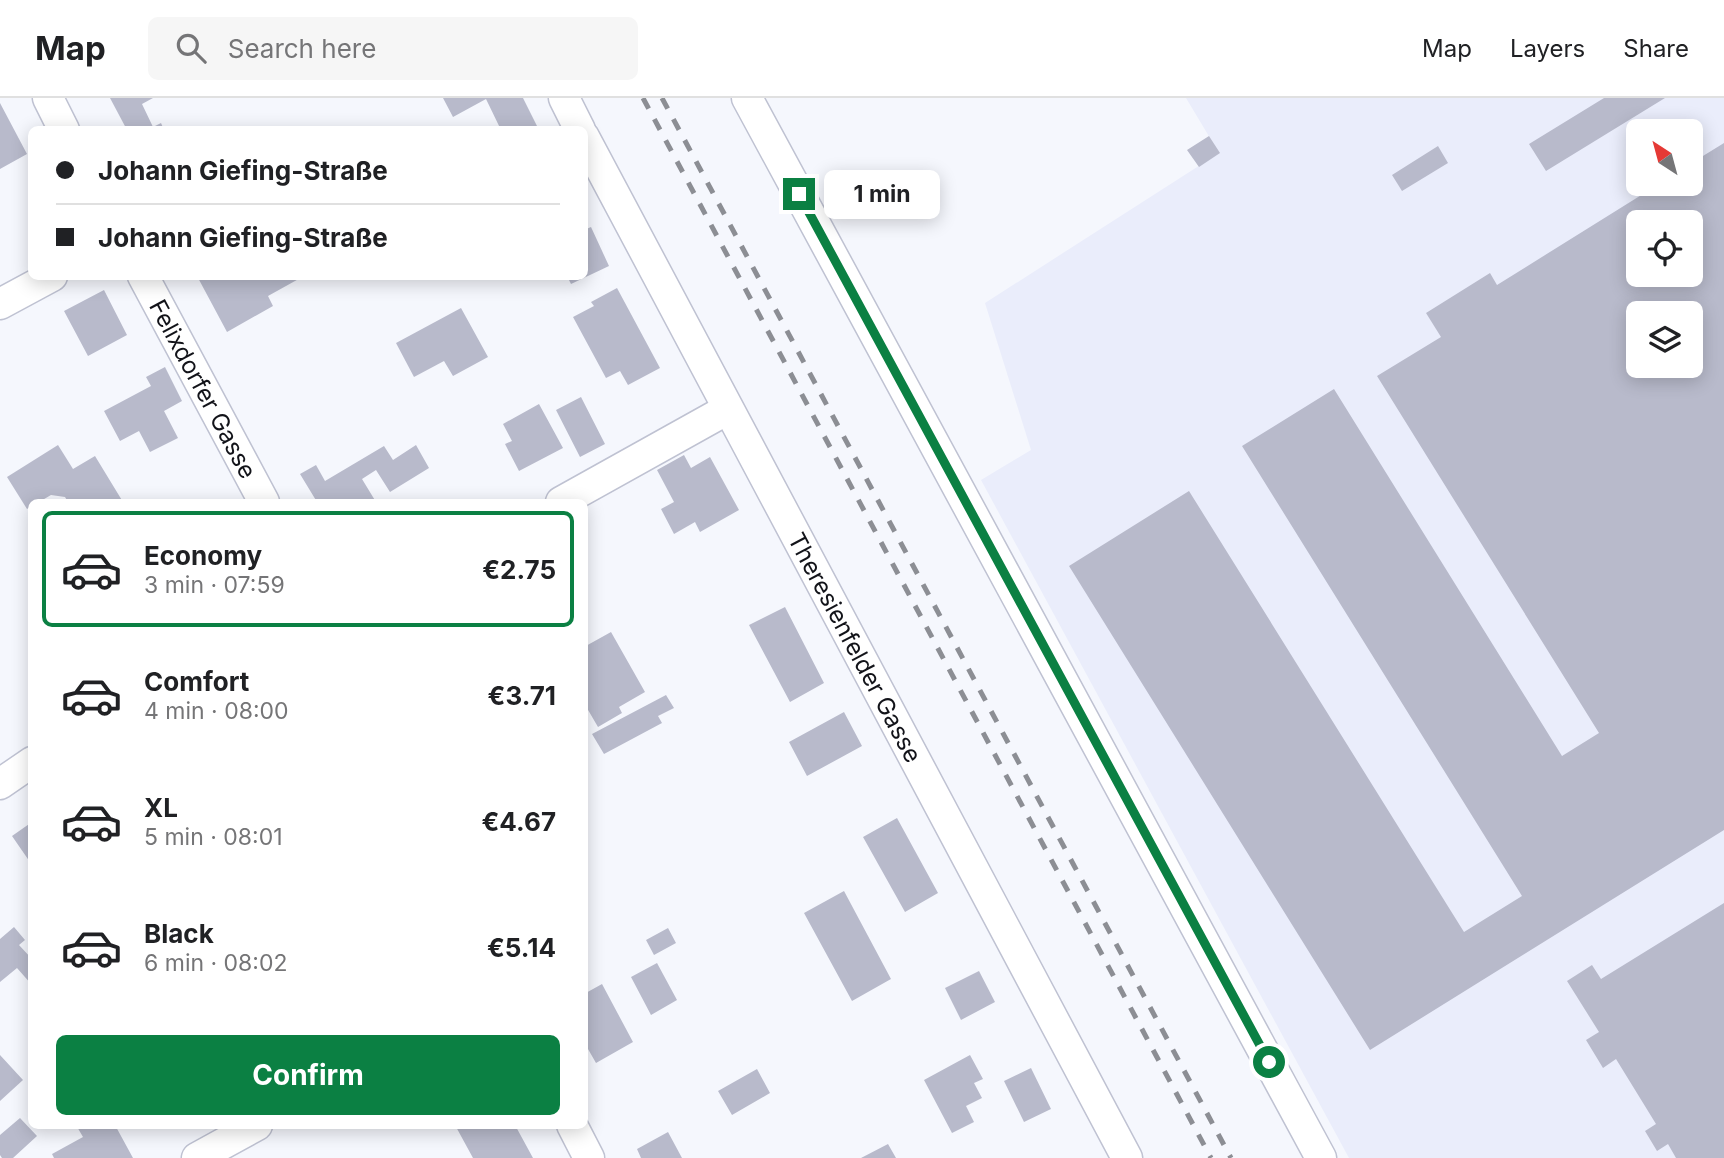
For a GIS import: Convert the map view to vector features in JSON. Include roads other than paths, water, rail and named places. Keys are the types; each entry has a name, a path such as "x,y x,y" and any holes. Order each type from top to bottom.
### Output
{"street":[{"path":"48,98 62,126"},
{"path":"564,98 578,126"},
{"path":"747,98 1321,1158"},
{"name":"Theresienfelder Gasse","path":"588,145 1127,1158"},
{"path":"0,304 45,280"},
{"name":"Felixdorfer Gasse","path":"145,280 262,499"},
{"path":"566,499 728,409"},
{"path":"0,784 28,765"},
{"path":"197,1158 250,1129"},
{"path":"574,1129 589,1158"}],"railway":[{"path":"643,98 1211,1158"},
{"path":"662,98 1231,1158"}]}
